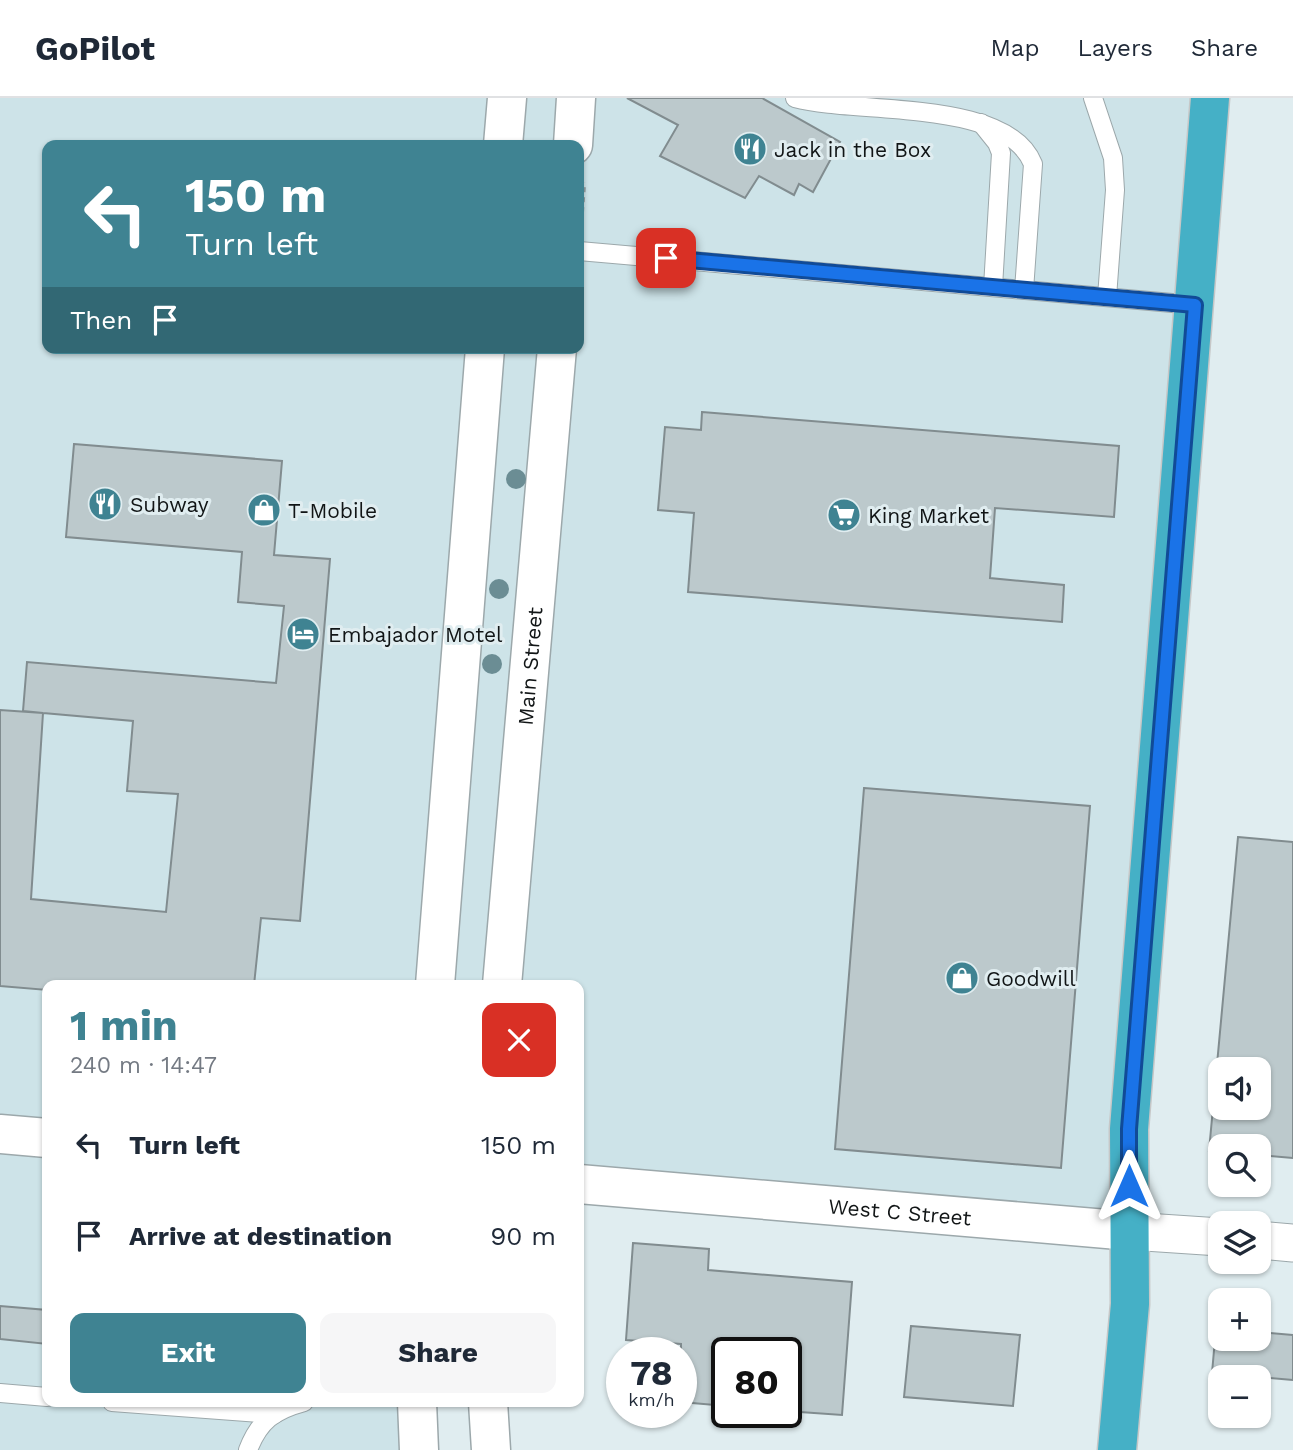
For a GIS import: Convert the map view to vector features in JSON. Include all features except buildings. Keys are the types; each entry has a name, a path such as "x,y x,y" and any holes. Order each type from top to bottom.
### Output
{"highway":[{"path":"1117,1450 1130,1304 1129,1129 1210,98"}],"main road":[{"path":"503,140 507,98"},
{"path":"573,140 576,98"},
{"path":"435,980 485,354"},
{"name":"Main Street","path":"502,980 556,354"},
{"path":"0,1134 42,1138"},
{"name":"West C Street","path":"584,1184 1129,1231"},
{"path":"417,1407 419,1450"},
{"path":"488,1407 491,1450"}],"street":[{"name":"West C Street","path":"1129,1231 1208,1236"},
{"path":"1271,1241 1293,1242"}],"lane":[{"path":"795,98 962,114 1017,137 1028,149 1033,164 1024,290"},
{"path":"1093,98 1114,169 1115,190 1107,297"},
{"path":"977,119 1002,153 993,287"},
{"path":"584,251 1195,305"},
{"path":"0,1393 42,1397"},
{"path":"180,1407 275,1414"},
{"path":"248,1450 256,1429 286,1407"}],"shaded area":[{"path":"0,98 1215,98 1130,1231 584,1184 584,980 42,980 42,1407 400,1407 401,1450 0,1450"}],"place":[{"name":"Jack in the Box","path":"750,149"},
{"name":"Subway","path":"105,504"},
{"name":"T-Mobile","path":"264,510"},
{"name":"King Market","path":"844,515"},
{"name":"Embajador Motel","path":"303,634"},
{"name":"Goodwill","path":"962,978"}],"route":[{"path":"666,258 1195,305 1129,1129 1129,1186"}]}
